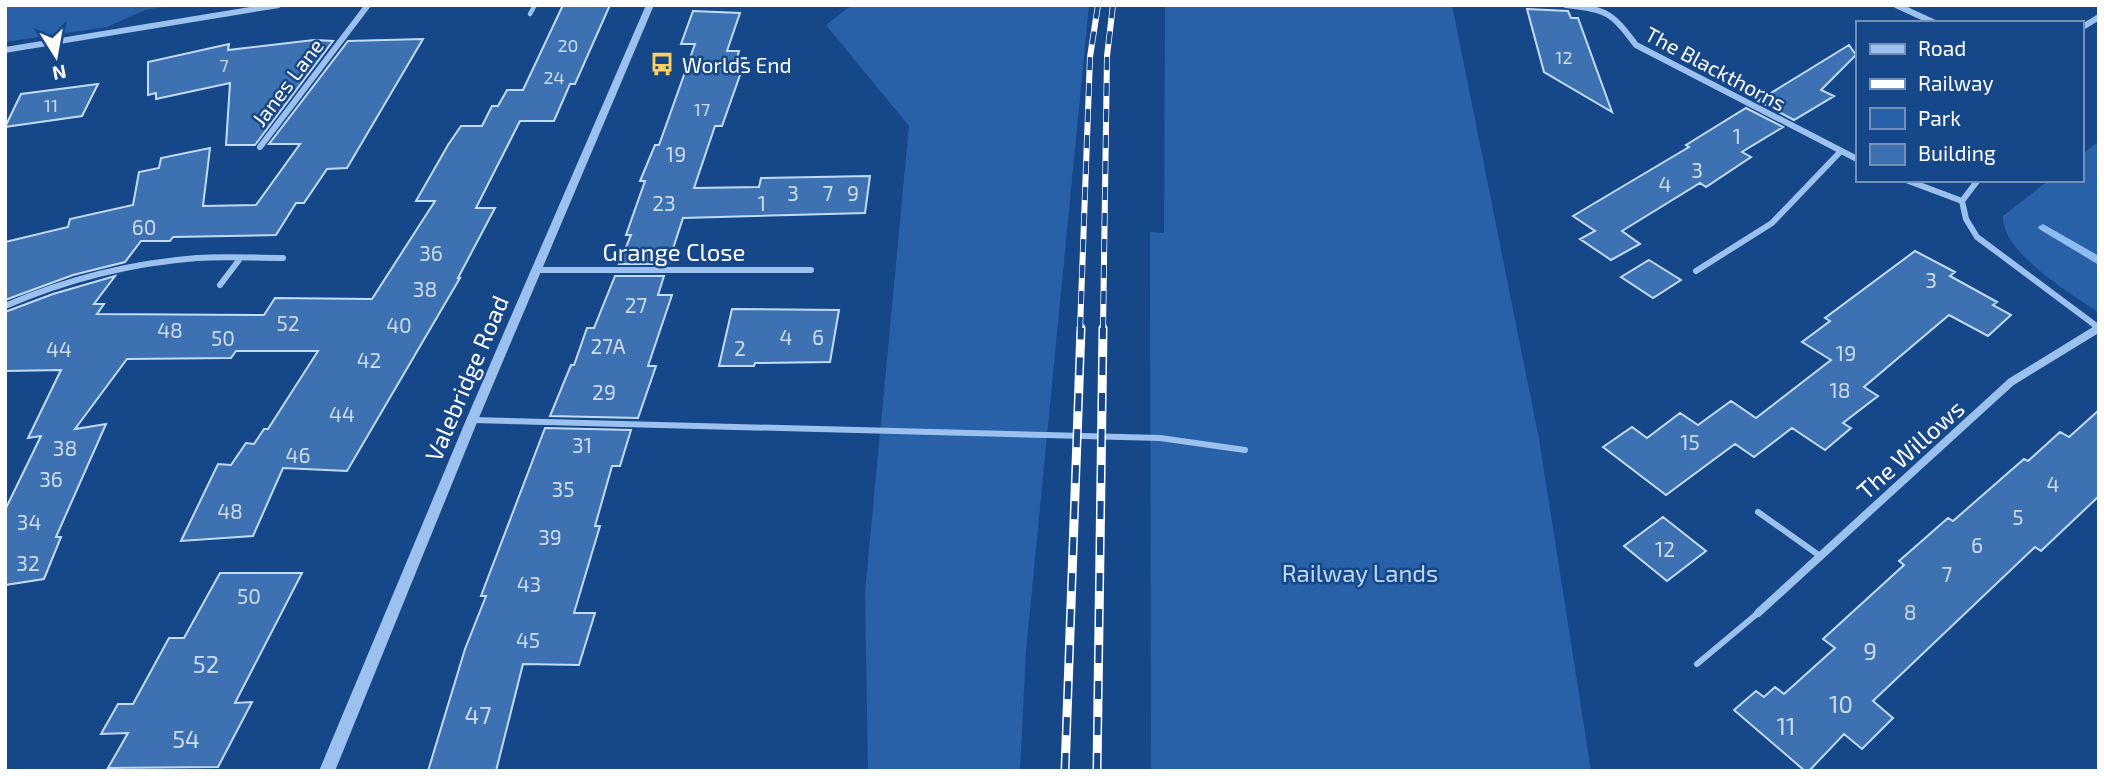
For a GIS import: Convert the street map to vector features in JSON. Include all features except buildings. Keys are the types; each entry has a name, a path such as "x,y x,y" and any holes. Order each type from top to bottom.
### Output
{"street":[{"path":"5,50 279,5"},
{"name":"Janes Lane","path":"260,147 368,5"},
{"name":"Valebridge Road","path":"327,771 472,420 650,5"},
{"name":"The Blackthorns","path":"1566,5 1593,8 1614,16 1636,45 1856,158"},
{"path":"1896,5 1931,21"},
{"path":"1696,271 1772,223 1841,151"},
{"path":"1911,182 1962,201"},
{"path":"1976,182 1962,201 1966,219 1977,237 2099,328"},
{"path":"5,306 28,295 183,259 283,258"},
{"path":"220,285 239,260"},
{"name":"Grange Close","path":"537,270 811,270"},
{"name":"The Willows","path":"1758,613 2011,382 2099,328"}],"lane":[{"path":"530,14 535,5"},
{"path":"472,420 1160,438 1245,450"},
{"path":"1758,512 1820,556"},
{"path":"1697,664 1758,613"}],"green space":[{"path":"5,5 175,5 145,10 107,27 5,42"},
{"path":"852,5 1089,5 1026,651 1020,771 868,771 865,592 909,126 826,25"},
{"name":"Railway Lands","path":"1165,5 1452,5 1539,439 1591,771 1151,771 1150,232 1164,233"},
{"path":"2099,141 2099,313 2025,258 2005,230 2003,216 2046,182 2083,182 2083,153"}],"waterway":[{"path":"2043,227 2099,261"}],"railway":[{"path":"1080,330 1090,57 1098,5"},
{"path":"1103,330 1107,56 1113,5"},
{"path":"1065,771 1081,328"},
{"path":"1097,771 1103,328"}],"place":[{"name":"Worlds End","path":"662,64"}]}
